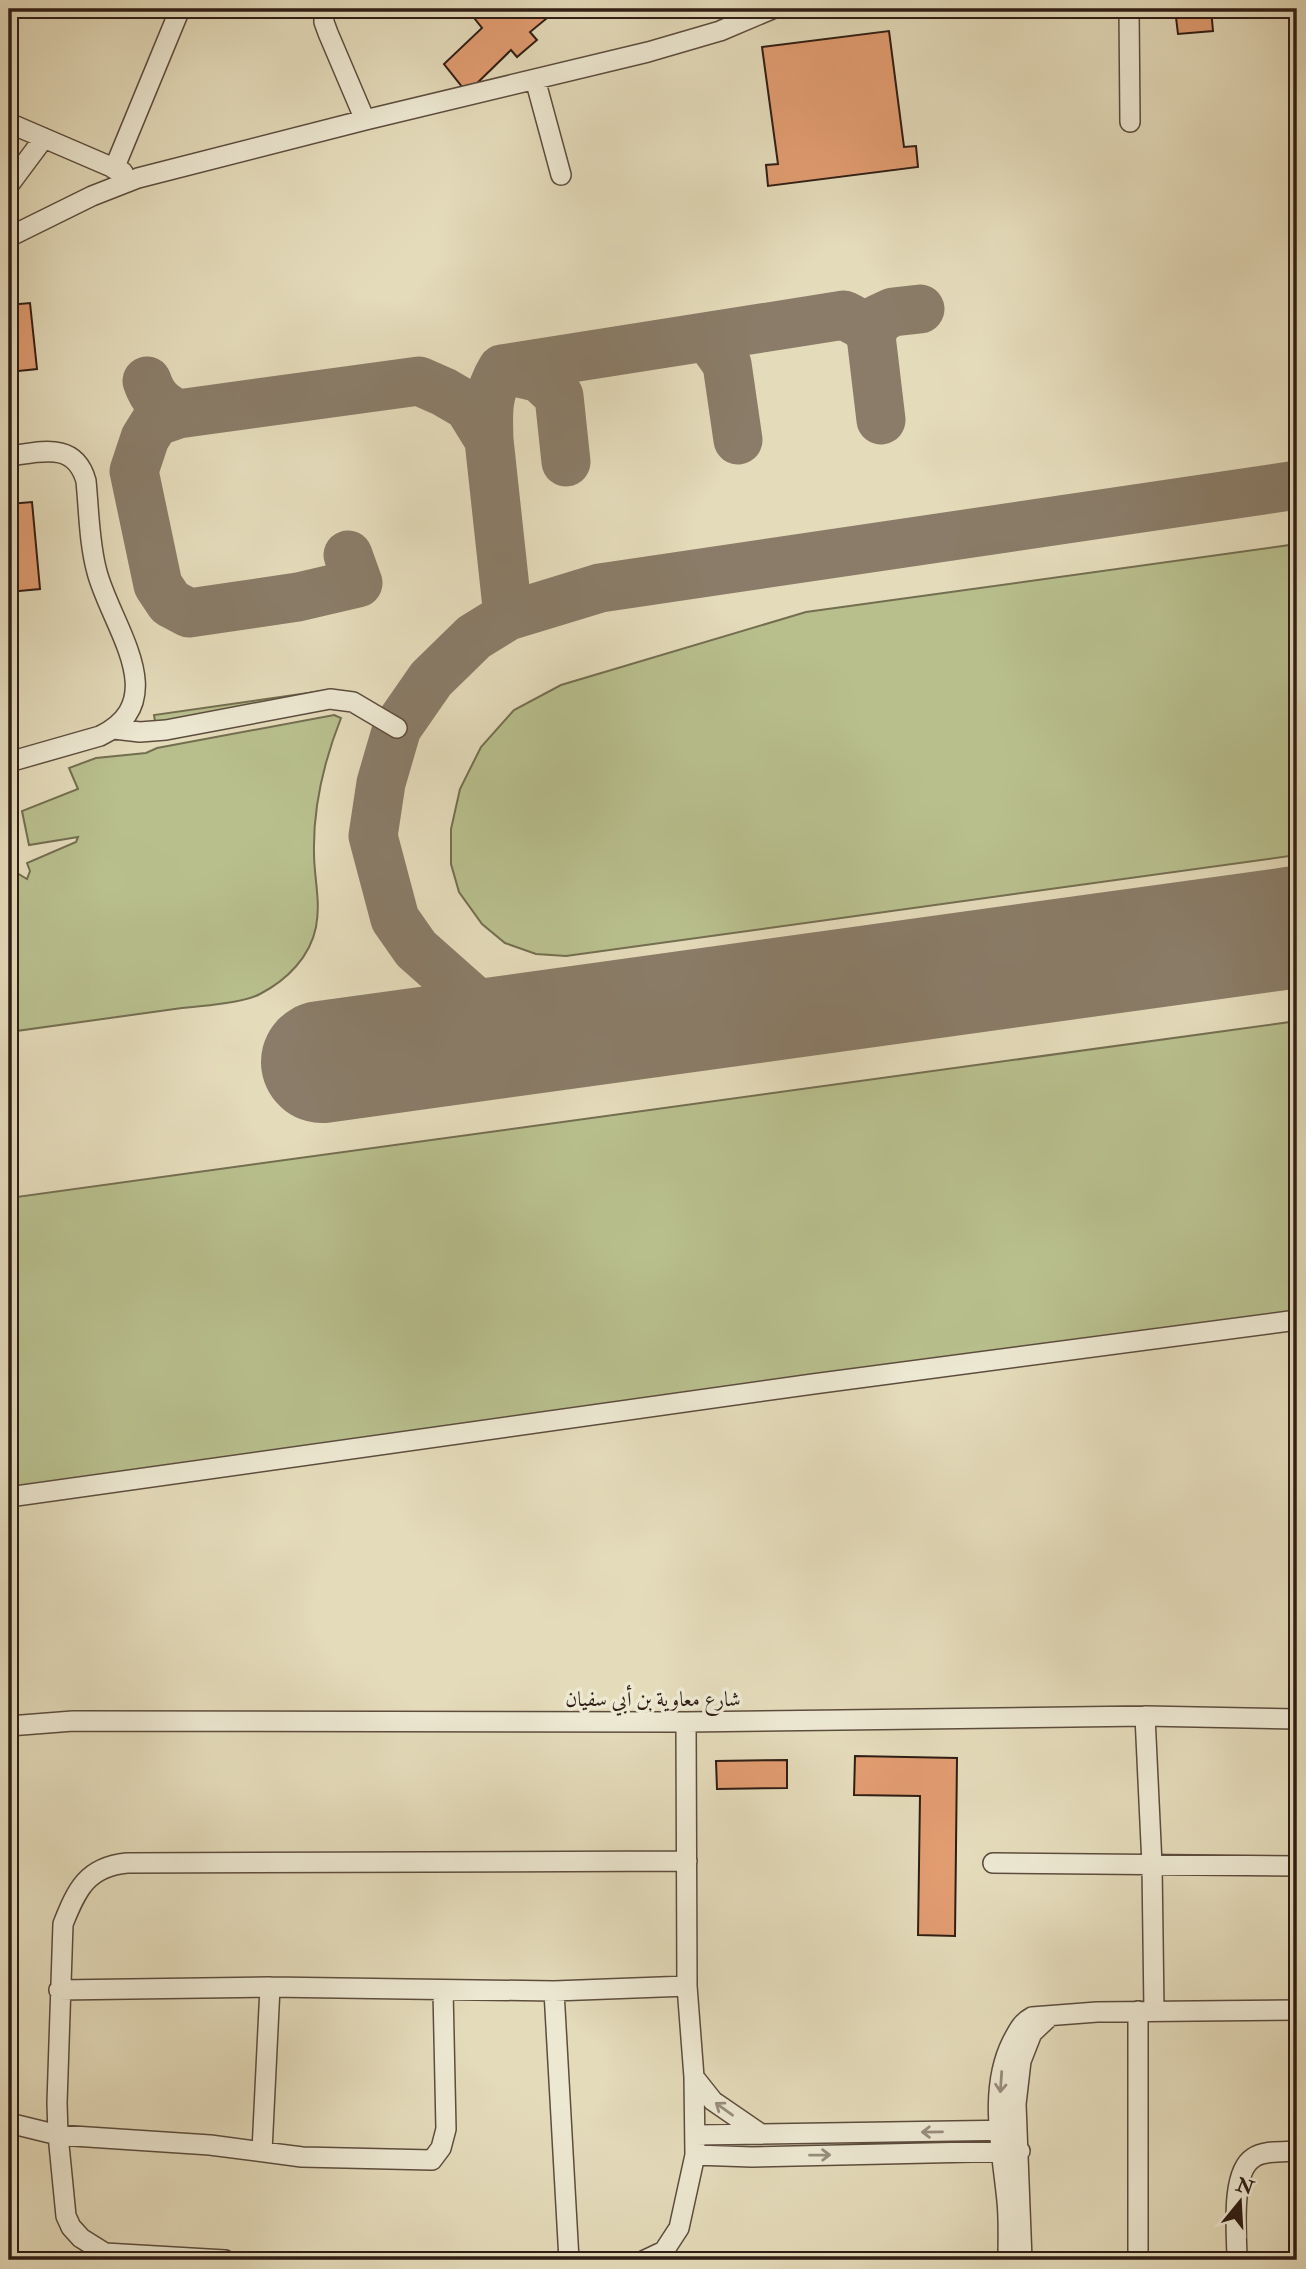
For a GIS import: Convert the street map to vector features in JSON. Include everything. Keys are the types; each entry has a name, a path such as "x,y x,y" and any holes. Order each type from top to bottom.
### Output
{"street":[{"path":"114,169 180,9"},
{"path":"324,9 324,22 328,33 365,120"},
{"path":"9,237 92,196 138,178 684,43 772,9"},
{"path":"1129,9 1130,122"},
{"path":"535,79 561,175"},
{"path":"9,123 138,178"},
{"path":"9,185 44,138"},
{"path":"9,456 59,452 72,457 82,467 96,569 134,665 137,683 134,700 126,717 114,729 100,736 9,762"},
{"path":"114,729 139,732 166,730 330,699 353,702 397,728"},
{"path":"9,1497 813,1384 1297,1320"},
{"path":"1138,2260 1152,1865 1145,1716"},
{"name":"شارع معاوية بن أبي سفيان","path":"9,1726 73,1721 686,1722 1145,1716 1297,1719"},
{"path":"645,2260 664,2251 679,2228 695,2155 694,2077 687,1986 686,1722"},
{"path":"225,2260 105,2253 90,2245 71,2227 66,2216 58,2135 63,1924 85,1881 98,1869 114,1864 687,1861"},
{"path":"993,1863 1297,1866"},
{"path":"60,1990 270,1987 554,1992 687,1986"},
{"path":"262,2151 270,1987"},
{"path":"9,2123 58,2135 210,2145 338,2159 432,2160 442,2148 446,2129 443,1990"},
{"path":"554,1992 569,2260"},
{"path":"1022,2260 1009,2130 1016,2104 1021,2061 1032,2033 1050,2016 1146,2011 1297,2010"},
{"path":"694,2077 713,2101 761,2134"},
{"path":"695,2134 1009,2130"},
{"path":"1237,2260 1239,2183 1243,2170 1254,2157 1273,2152 1297,2151"},
{"path":"695,2155 751,2157 1011,2152"},
{"path":"1008,2260 1007,2204 1011,2152"}],"green space":[{"path":"1297,544 1297,855 566,956 536,954 505,943 482,924 459,892 451,864 451,829 460,789 481,747 514,710 561,685 806,612"},
{"path":"329,690 157,734 154,715"},
{"path":"334,715 341,718 329,751 315,818 314,853 318,908 316,927 309,948 288,975 260,994 233,1002 9,1032 9,871 12,870 27,879 30,871 27,863 76,842 78,837 29,845 22,811 78,789 69,768 96,758 146,753 157,748"},
{"path":"1297,1021 1297,1316 9,1494 9,1198"}],"building":[{"path":"467,9 558,9 530,32 537,40 517,57 511,50 467,93 444,64 482,28"},
{"path":"1175,9 1211,9 1213,31 1178,34"},
{"path":"889,31 904,147 916,146 918,167 768,186 766,165 778,164 762,47"},
{"path":"30,303 37,369 9,372 9,305"},
{"path":"32,502 40,589 9,592 9,504"},
{"path":"855,1756 957,1758 955,1936 918,1935 920,1796 854,1795"},
{"path":"787,1760 787,1788 717,1789 716,1761"}],"taxiway":[{"path":"871,336 878,319 893,312 920,309"},
{"path":"489,440 491,395 502,369 844,315 863,325 871,336 881,420"},
{"path":"708,337 727,364 738,440"},
{"path":"502,369 540,378 559,396 566,462"},
{"path":"147,381 159,401 178,414 419,381 468,406 489,440 508,616"},
{"path":"178,414 155,422 145,438 134,471 158,585 170,603 189,613 298,597 358,583 348,555"},
{"path":"572,1027 478,1004 416,949 395,919 373,836 381,783 397,728 431,679 474,637 508,616 600,588 1297,485"}],"runway":[{"path":"322,1062 1297,927"}]}
